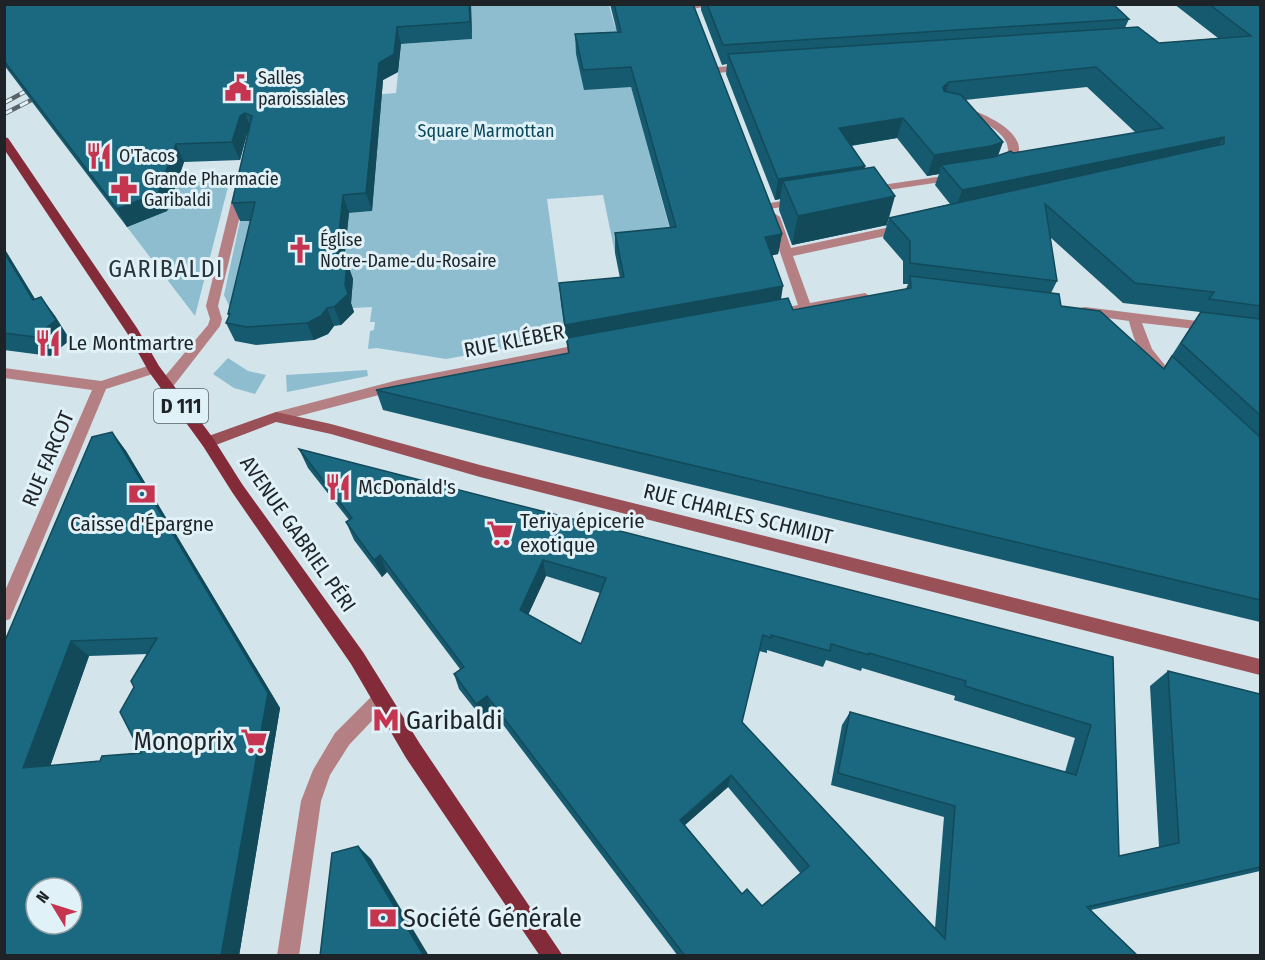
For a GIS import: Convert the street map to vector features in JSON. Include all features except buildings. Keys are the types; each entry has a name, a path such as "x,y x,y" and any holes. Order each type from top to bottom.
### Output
{"main road":[{"name":"AVENUE GABRIEL PÉRI","path":"4,140 132,331 154,369 208,442 237,488 357,658 414,751 553,956"}],"street":[{"path":"698,21 691,5 716,4"},
{"path":"717,70 753,68"},
{"path":"944,108 973,112 992,122 1008,135 1014,153 1011,161 1003,168 995,170"},
{"path":"861,192 963,176"},
{"path":"166,385 214,326 216,319 212,306 242,181"},
{"path":"805,308 768,200 816,199"},
{"path":"787,253 914,225"},
{"path":"758,316 881,294"},
{"path":"1077,310 1229,329"},
{"path":"1134,317 1140,340 1149,357 1174,381"},
{"name":"RUE KLÉBER","path":"276,417 398,385 606,345"},
{"path":"4,373 101,386 154,369"},
{"name":"RUE FARCOT","path":"4,614 101,386"},
{"path":"208,442 276,417"},
{"name":"RUE CHARLES SCHMIDT","path":"276,417 331,429 480,471 1260,667"},
{"path":"288,956 311,801 322,770 342,738 381,699"}],"green space":[{"name":"Square Marmottan","path":"471,5 609,5 615,27 676,23 620,87 631,87 675,248 615,253 603,195 547,199 566,337 446,359 377,348 368,349 370,331 374,330 375,322 370,322 372,307 353,308 342,280 349,213 372,211 380,112 345,97 396,93 401,44 472,39"},
{"path":"230,179 195,316 127,227 164,212 176,183"},
{"path":"262,220 231,310 224,295 240,221"},
{"path":"228,358 248,371 266,375 255,394 234,388 213,374"},
{"path":"367,370 368,376 287,392 286,375"}],"railway":[{"path":"4,103 39,84"},
{"path":"4,114 47,92"}],"place":[{"name":"Salles paroissiales","path":"238,88"},
{"name":"O'Tacos","path":"99,156"},
{"name":"Grande Pharmacie Garibaldi","path":"124,189"},
{"name":"Église Notre-Dame-du-Rosaire","path":"300,250"},
{"name":"Le Montmartre","path":"48,343"},
{"name":"McDonald's","path":"338,487"},
{"name":"Caisse d'Épargne","path":"142,494"},
{"name":"Teriya épicerie exotique","path":"500,533"},
{"name":"Garibaldi","path":"386,720"},
{"name":"Monoprix","path":"254,741"},
{"name":"Société Générale","path":"383,918"}],"district":[{"name":"GARIBALDI","path":"166,269"}]}
